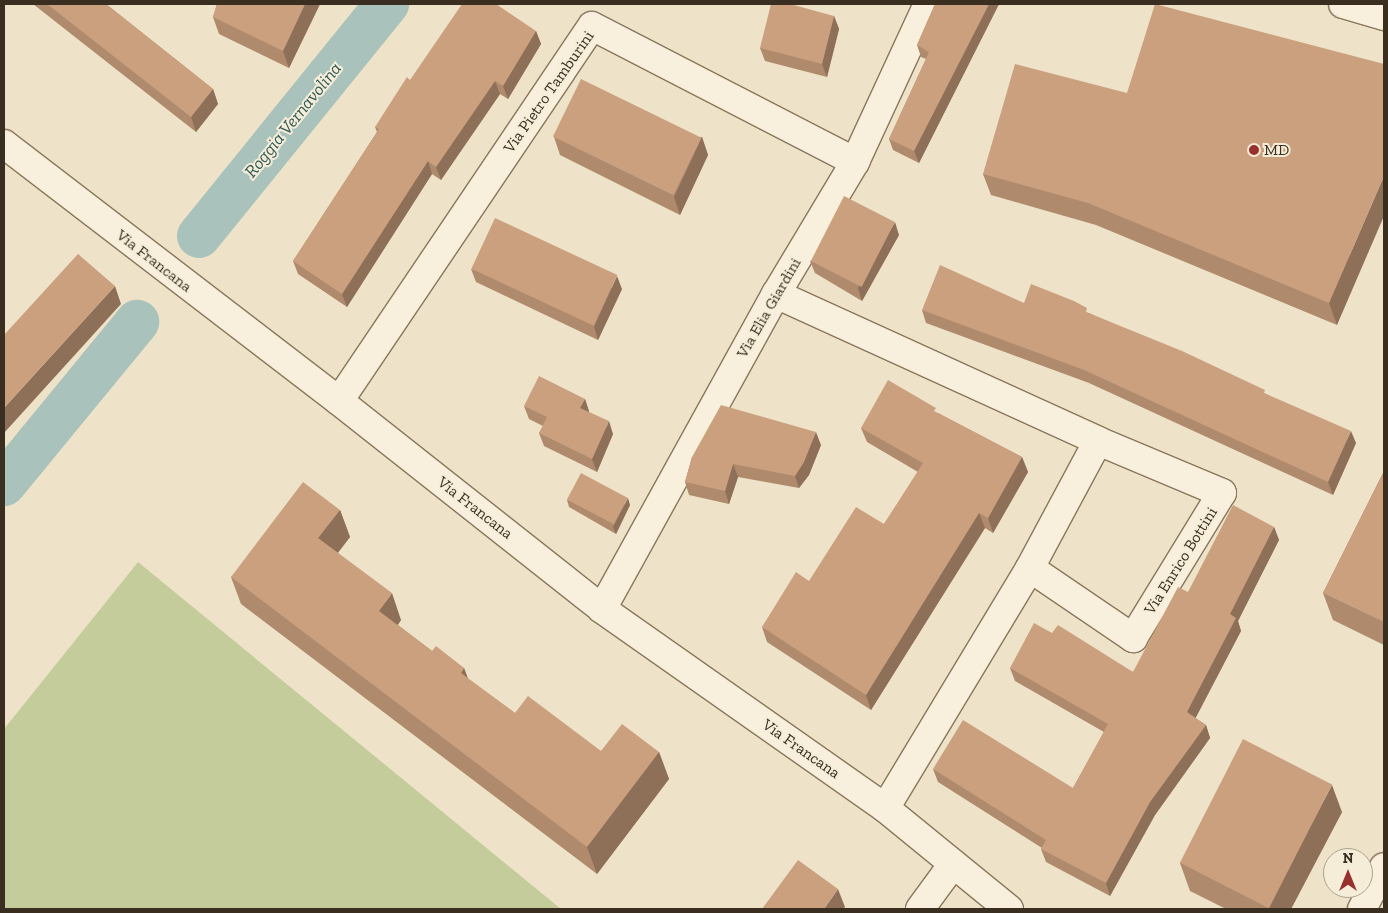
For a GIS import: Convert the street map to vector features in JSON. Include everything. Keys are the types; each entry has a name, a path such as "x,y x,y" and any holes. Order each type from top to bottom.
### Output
{"street":[{"name":"Via Elia Giardini","path":"602,609 776,294 855,162 928,4"},
{"path":"1343,4 1384,16"},
{"name":"Via Pietro Tamburini","path":"339,401 592,26 855,162"},
{"name":"Via Francana","path":"4,144 339,401 602,609 885,808 1009,909"},
{"name":"Via Enrico Bottini","path":"776,294 1098,441 1222,493 1134,638 1030,568"},
{"path":"885,808 1030,568 1098,441"},
{"path":"920,909 953,864"},
{"path":"1362,909 1384,867"}],"green space":[{"path":"138,562 561,909 4,909 4,729"}],"building":[{"path":"47,4 106,4 213,89 191,117"},
{"path":"217,4 305,4 283,51 213,17"},
{"path":"462,4 496,4 536,31 503,86 495,81 436,167 428,161 342,294 293,261 379,129 375,127 407,77 410,80"},
{"path":"771,4 790,4 834,16 822,64 760,48"},
{"path":"935,4 989,4 914,151 889,139 929,52 917,45"},
{"name":"MD","path":"1155,4 1384,64 1384,176 1329,303 1088,203 983,174 1015,64 1127,93"},
{"path":"581,79 701,138 673,195 553,137"},
{"path":"844,196 895,222 862,287 811,261"},
{"path":"495,218 617,275 594,326 471,269"},
{"path":"78,254 115,286 4,408 4,335"},
{"path":"940,265 1024,303 1031,284 1074,301 1087,308 1086,312 1182,351 1265,390 1264,393 1351,431 1328,482 1084,370 922,310"},
{"path":"539,376 585,399 580,408 609,421 592,459 539,433 547,417 524,406"},
{"path":"888,380 936,408 934,411 1022,457 988,518 979,513 866,695 762,627 796,572 809,581 856,507 884,524 923,463 861,428"},
{"path":"721,405 816,432 804,462 795,476 733,464 725,491 685,482 692,457"},
{"path":"1384,471 1384,622 1323,593"},
{"path":"581,473 628,498 614,524 567,499"},
{"path":"303,482 340,510 318,538 392,593 379,611 432,651 436,646 464,668 461,673 515,713 528,696 601,751 622,724 659,752 587,847 231,577"},
{"path":"1233,505 1274,527 1230,614 1236,618 1187,712 1206,725 1150,802 1106,883 1041,849 1046,840 933,769 963,720 1073,788 1108,724 1010,668 1034,623 1052,633 1058,625 1133,672 1178,587 1188,592"},
{"path":"1243,739 1332,784 1269,908 1180,863"},
{"path":"798,860 838,889 824,909 762,909"}],"waterway":[{"name":"Roggia Vernavolina","path":"199,236 387,4"},
{"name":"Roggia Vernavolina","path":"4,484 137,322"}],"place":[{"name":"MD","path":"1254,150"}]}
